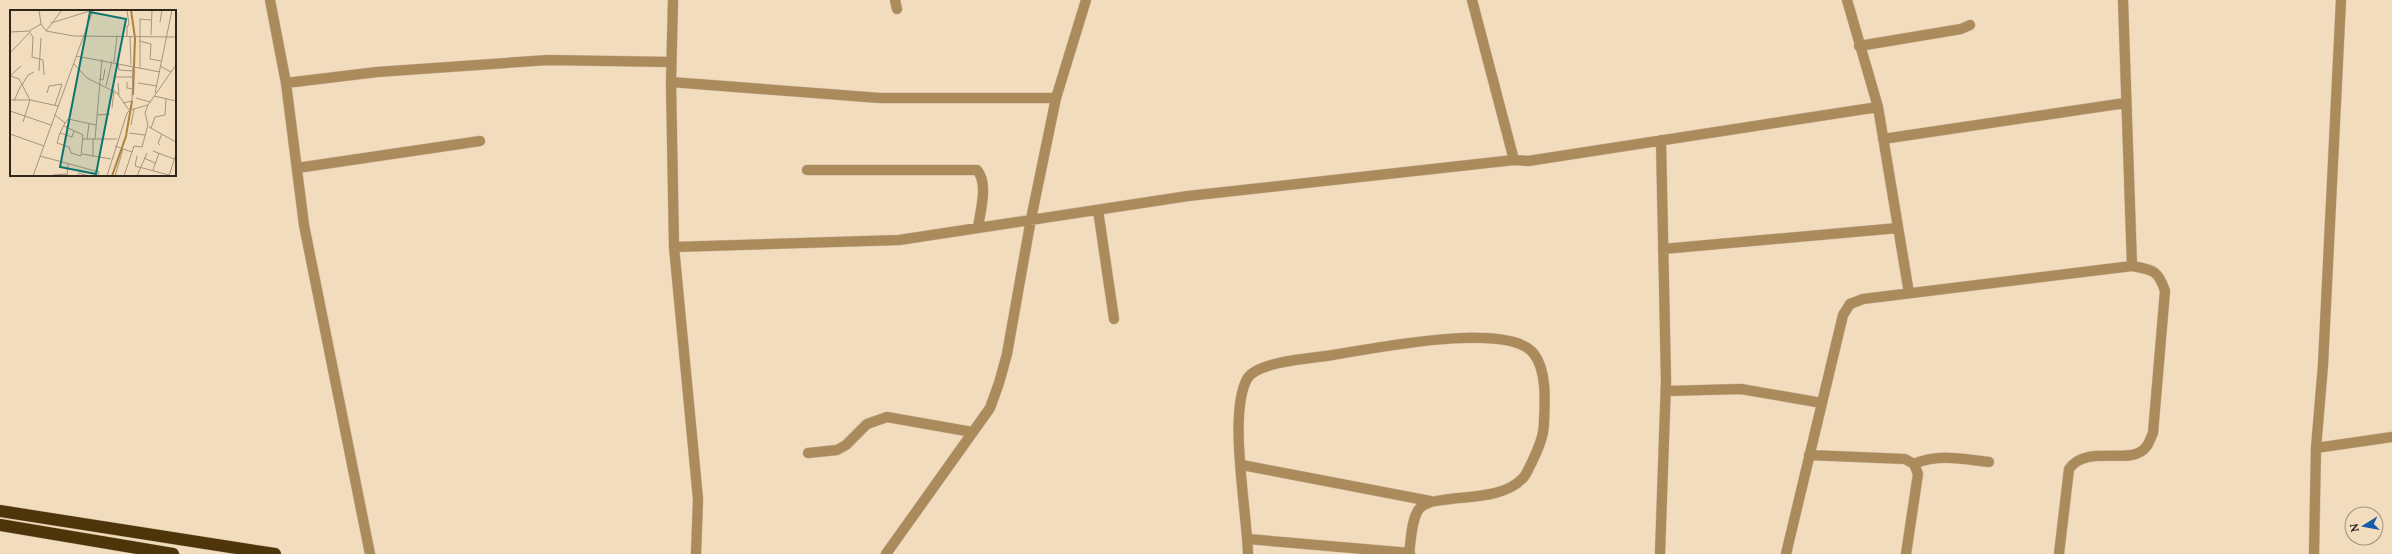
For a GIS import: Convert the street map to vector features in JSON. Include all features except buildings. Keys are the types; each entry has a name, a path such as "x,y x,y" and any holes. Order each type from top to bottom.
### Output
{"highway":[{"path":"0,511 274,554"},
{"path":"0,525 173,554"}],"street":[{"path":"270,0 286,82 304,225 370,554"},
{"path":"672,0 671,82 674,247 698,492 696,554"},
{"path":"886,554 990,408 1000,383 1007,354 1031,219 1056,98 1086,0"},
{"path":"1472,0 1514,160"},
{"path":"1847,0 1859,46 1878,107 1910,293"},
{"path":"2123,0 2125,103 2132,266"},
{"path":"2314,554 2316,448 2323,365 2341,0"},
{"path":"1859,46 1961,29 1970,25"},
{"path":"286,82 377,72 548,60 671,62"},
{"path":"671,82 880,98 1056,98"},
{"path":"1883,139 2125,103"},
{"path":"674,247 899,240 1188,196 1514,160 1528,161 1878,107"},
{"path":"1660,554 1666,391 1661,140"},
{"path":"297,168 480,141"},
{"path":"807,170 977,170 982,176 983,186 978,228"},
{"path":"1098,210 1114,319"},
{"path":"1663,249 1898,228"},
{"path":"1786,554 1843,315 1850,304 1863,299 2132,266 2152,270 2160,277 2165,291 2153,433 2146,448 2136,454 2085,457 2075,461 2069,469 2059,554"},
{"path":"1242,465 1430,502 1505,490 1511,488 1524,478 1539,449 1544,424 1545,402 1541,367 1534,354 1519,342 1484,338 1416,342 1281,363 1259,369 1248,378 1241,395 1238,419 1248,554"},
{"path":"1666,391 1741,389 1822,403"},
{"path":"808,453 837,450 846,445 867,424 887,417 972,432"},
{"path":"2316,448 2392,437"},
{"path":"1809,455 1905,458 1914,464 1918,474 1906,554"},
{"path":"1914,464 1926,458 1940,456 1989,462"},
{"path":"1248,539 1410,553 1414,524 1419,510 1430,502"}]}
